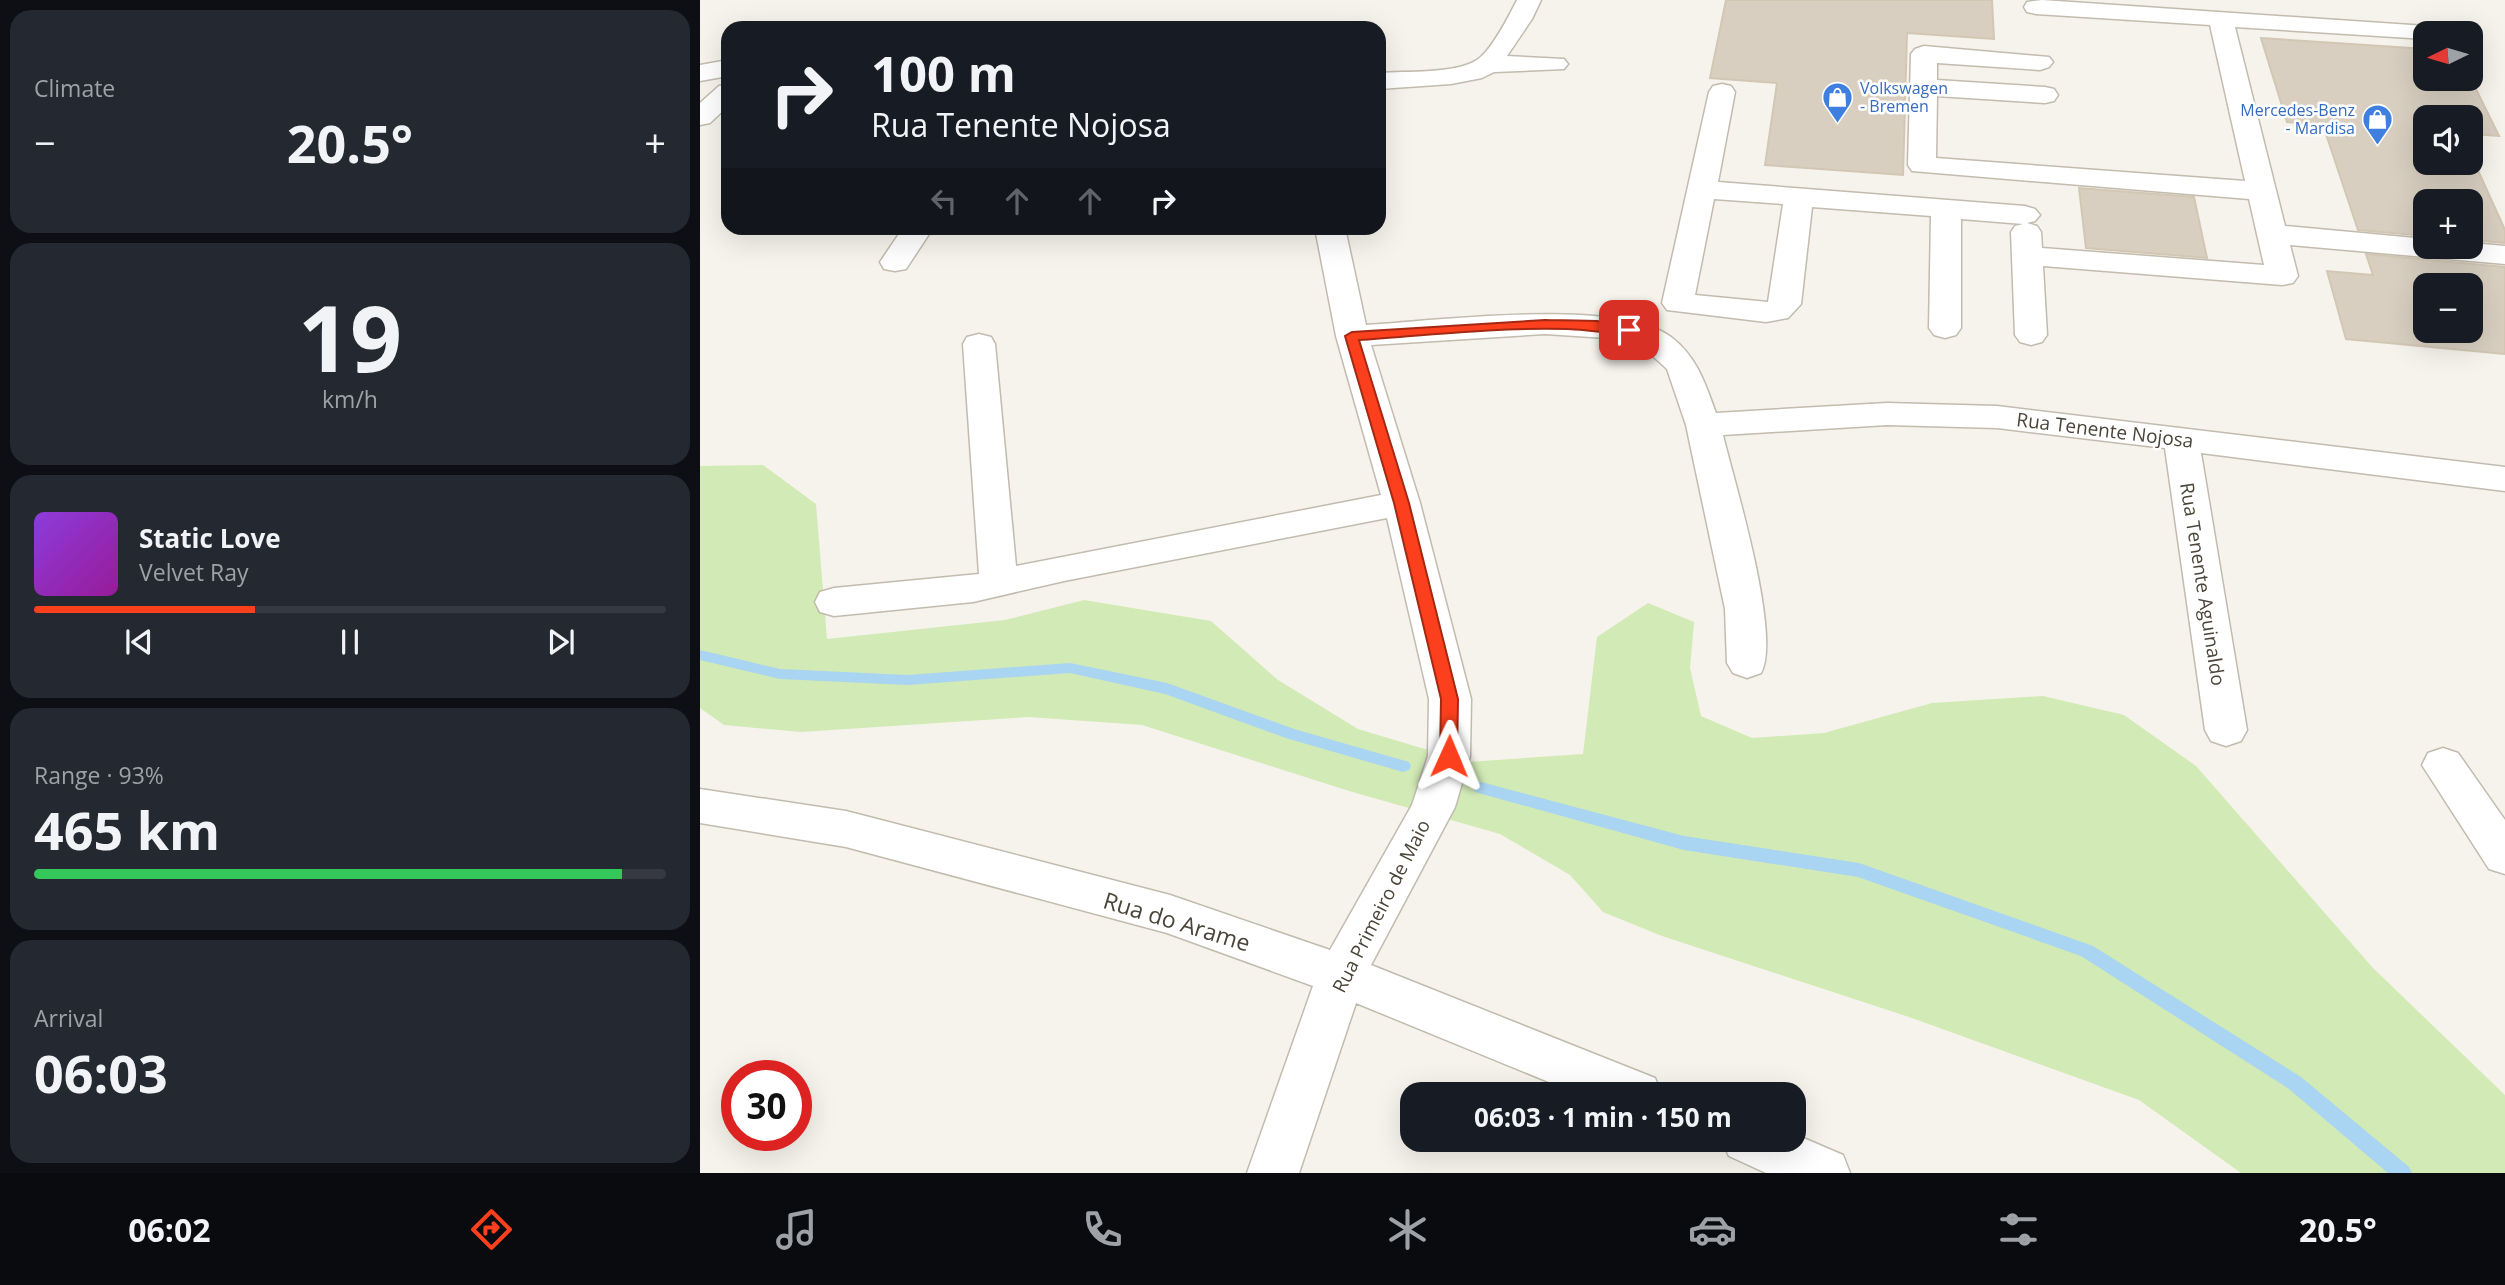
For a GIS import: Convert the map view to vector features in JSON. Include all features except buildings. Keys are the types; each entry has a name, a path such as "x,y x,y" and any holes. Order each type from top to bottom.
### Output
{"street":[{"path":"1489,64 1520,19 1529,0"},
{"path":"2036,6 2413,31"},
{"path":"2028,256 2282,276 2221,19"},
{"path":"2040,62 1924,54 1922,165 2262,191"},
{"path":"1386,81 1451,76 1473,72 1489,64 1555,64"},
{"path":"700,72 721,69"},
{"path":"1924,87 2045,95"},
{"path":"1722,92 1678,303 1766,312 1777,311 1785,304 1799,197"},
{"path":"700,117 721,98"},
{"path":"2023,173 2031,335"},
{"path":"1702,189 2025,215"},
{"path":"1945,328 1946,208"},
{"path":"2272,234 2505,255"},
{"path":"895,262 913,235"},
{"name":"Rua Primeiro de Maio","path":"1273,1173 1341,975 1433,807 1449,756 1450,699 1402,503 1352,336 1331,235"},
{"path":"1352,336 1545,324 1590,325 1629,330 1658,343 1682,366 1703,425 1745,609 1747,663"},
{"path":"979,344 999,584"},
{"name":"Rua Tenente Nojosa","path":"1703,425 1887,415 1997,417 2505,479"},
{"name":"Rua Tenente Aguinaldo","path":"2181,439 2226,730"},
{"path":"834,602 916,596 999,584 1064,568 1402,503"},
{"path":"2444,765 2505,856"},
{"name":"Rua do Arame","path":"700,806 846,830 1170,914 1341,975 1607,1082"},
{"path":"1776,1152 1824,1173"}],"green space":[{"path":"763,465 816,504 827,639 1005,620 1084,600 1211,621 1278,680 1358,729 1468,762 1583,754 1597,637 1648,603 1694,622 1690,668 1701,716 1752,738 1824,733 1932,703 2043,696 2124,715 2196,766 2373,968 2505,1095 2505,1173 2241,1173 2139,1100 1909,1017 1662,936 1603,912 1570,875 1500,834 1349,791 1142,725 1028,717 801,732 724,725 700,708 700,466"}],"waterway":[{"path":"700,655 780,674 908,680 1070,668 1167,689 1291,734 1403,766"},
{"path":"1481,788 1684,843 1859,870 2087,951 2295,1083 2402,1173"}],"place":[{"name":"Volkswagen - Bremen","path":"1837,124"},
{"name":"Mercedes-Benz - Mardisa","path":"2378,146"}],"route":[{"path":"1449,756 1450,699 1402,503 1352,336 1545,324 1590,325 1629,330"}]}
